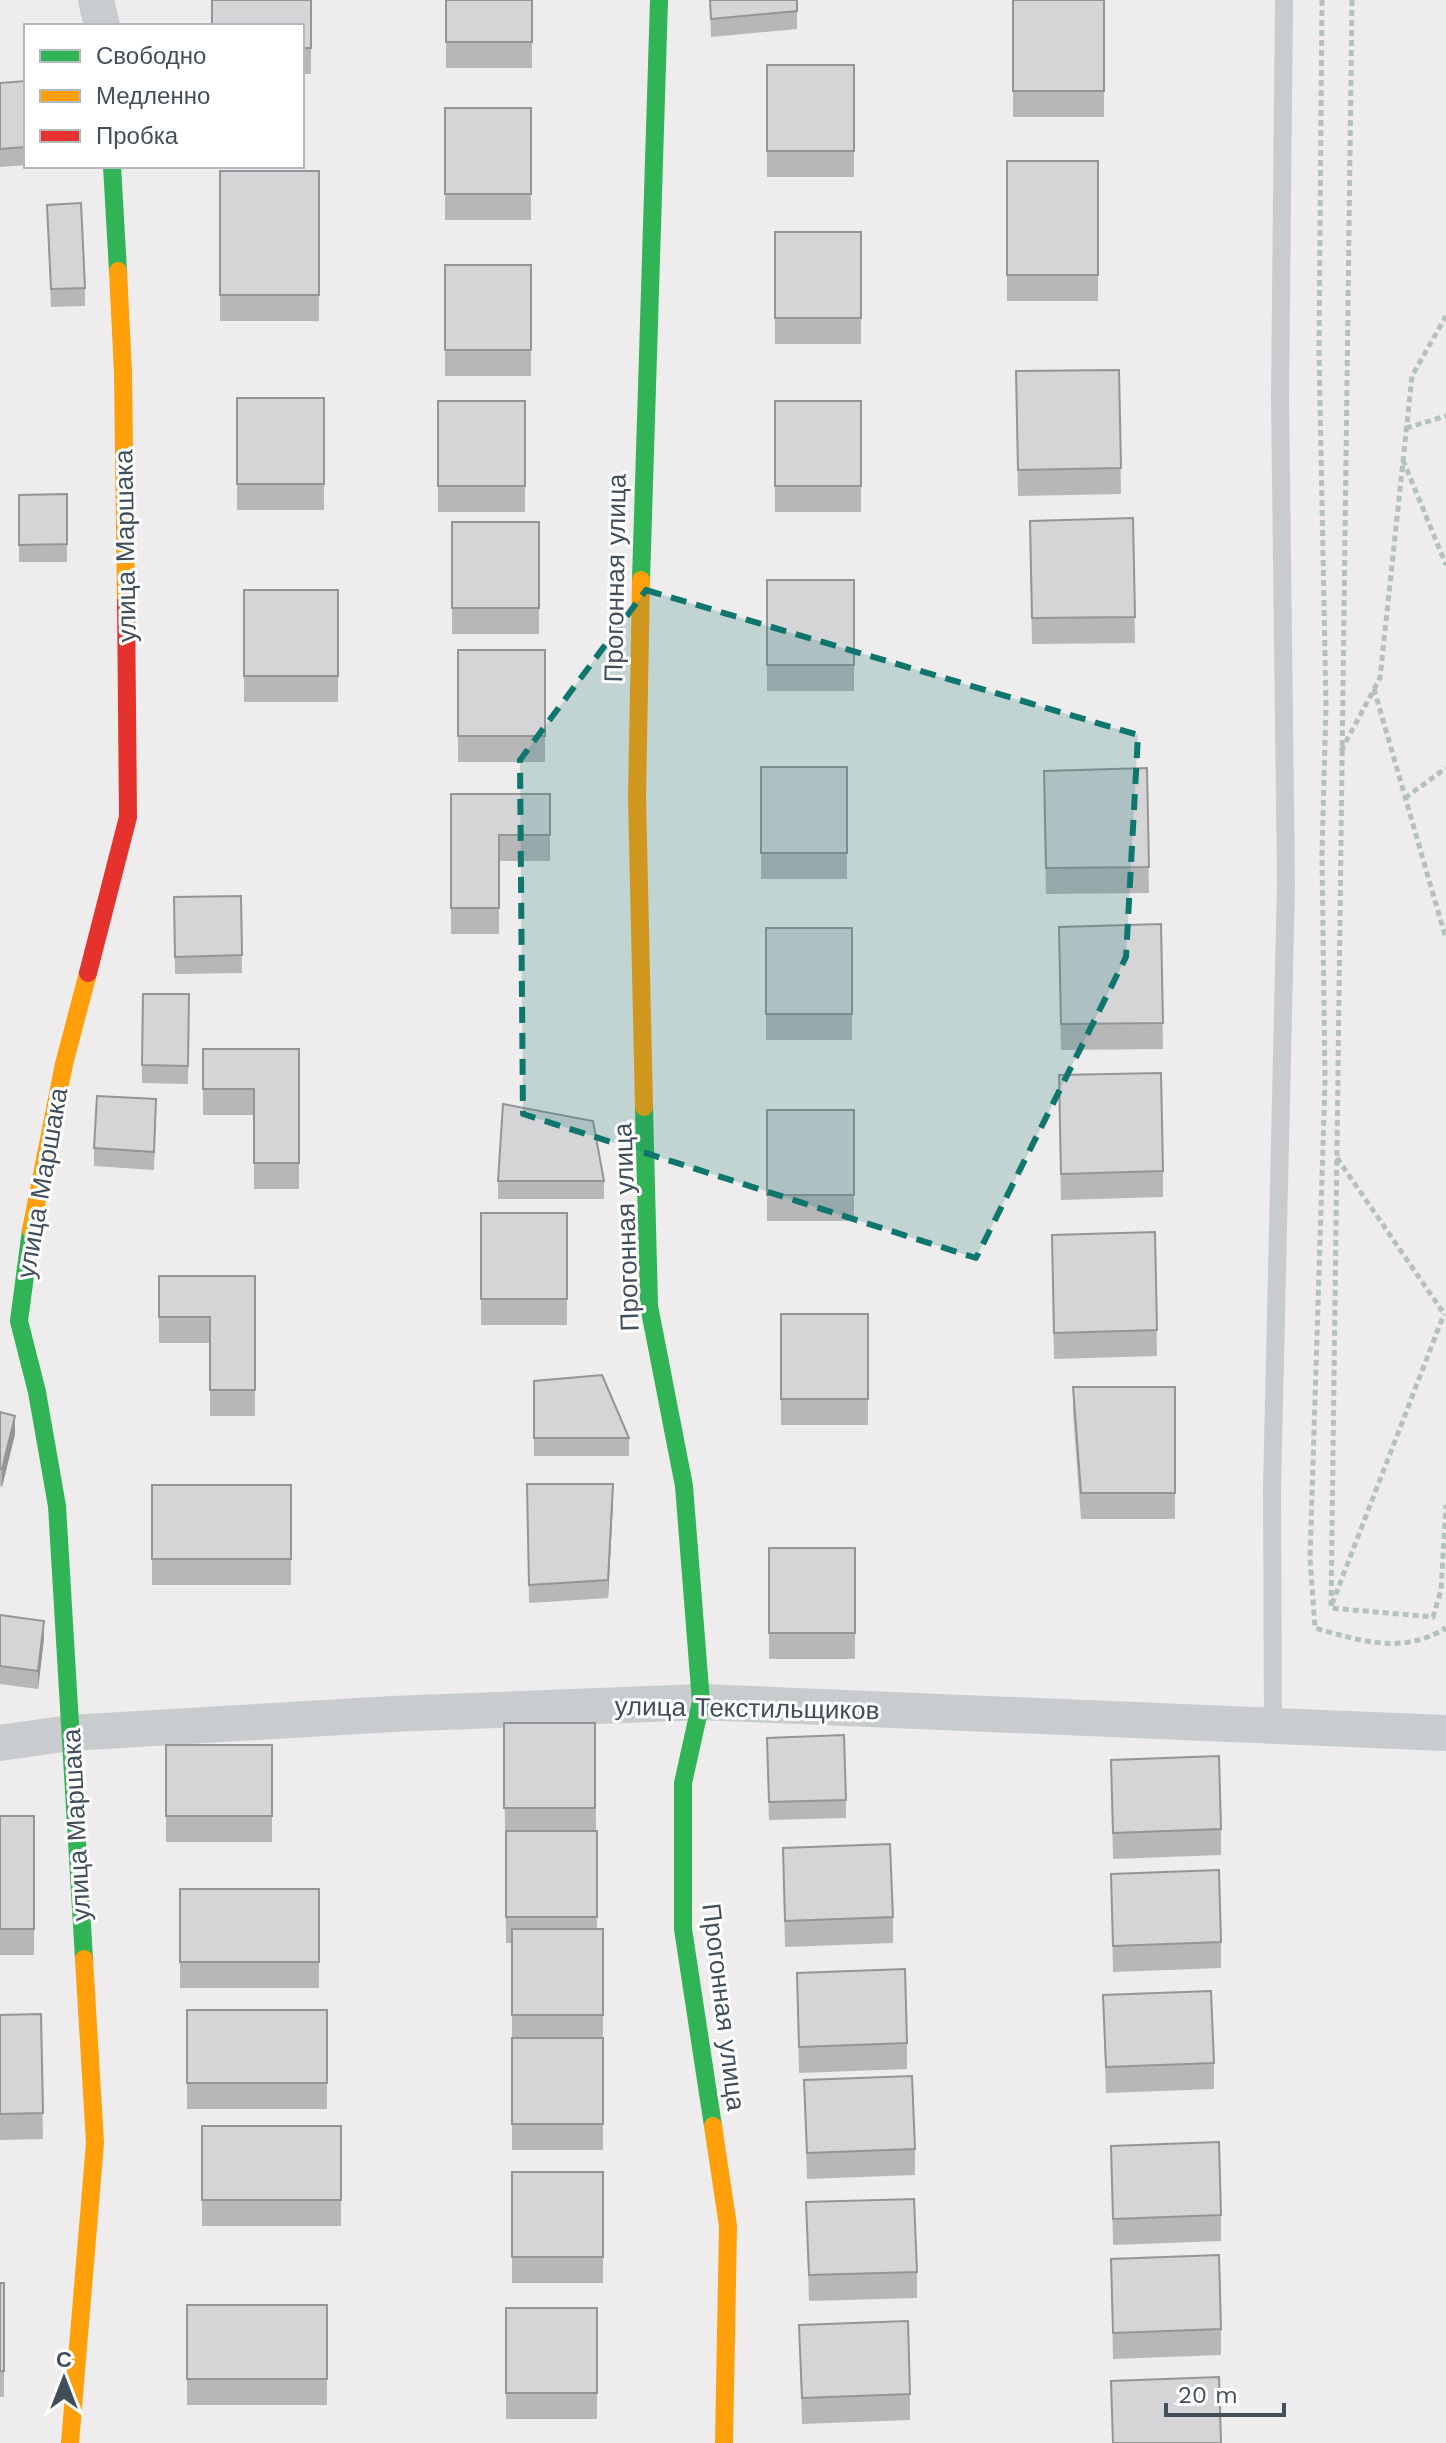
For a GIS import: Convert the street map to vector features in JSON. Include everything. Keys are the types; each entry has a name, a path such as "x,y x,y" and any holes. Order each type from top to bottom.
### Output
{"street":[{"path":"96,0 102,24"},
{"name":"Прогонная улица","path":"659,0 642,478 637,797 649,1306 684,1486 701,1702 683,1783 683,1929 728,2226 724,2443"},
{"name":"улица Маршака","path":"70,2443 95,2143 57,1506 37,1392 19,1321 37,1187 64,1064 128,817 123,373 112,168"},
{"name":"улица Текстильщиков","path":"0,1743 70,1733 392,1714 701,1702 1446,1733"}],"lane":[{"path":"1273,1728 1272,1488 1286,883 1280,398 1284,0"}],"path":[{"path":"1322,0 1319,351 1326,705 1322,853 1325,1082 1310,1558 1315,1628 1367,1643 1424,1641 1446,1628"},
{"path":"1331,1608 1352,0"},
{"path":"1341,752 1380,678 1412,376 1446,316"},
{"path":"1406,428 1446,416"},
{"path":"1403,459 1446,565"},
{"path":"1374,688 1446,939"},
{"path":"1405,798 1446,768"},
{"path":"1331,1608 1445,1315 1337,1158"},
{"path":"1331,1608 1433,1617 1441,1590 1446,1505"}],"highlighted area":[{"path":"646,590 1138,735 1126,957 976,1258 523,1114 520,760"}],"building":[{"path":"212,0 311,0 311,48 304,48 304,24 212,24"},
{"path":"446,0 532,0 532,42 446,42"},
{"path":"710,0 797,0 797,11 711,19"},
{"path":"1013,0 1104,0 1104,91 1013,91"},
{"path":"767,65 854,65 854,151 767,151"},
{"path":"24,81 24,147 0,149 0,83"},
{"path":"445,108 531,108 531,194 445,194"},
{"path":"1007,161 1098,161 1098,275 1007,275"},
{"path":"220,171 319,171 319,295 220,295"},
{"path":"81,203 85,288 51,289 47,205"},
{"path":"775,232 861,232 861,318 775,318"},
{"path":"445,265 531,265 531,350 445,350"},
{"path":"1119,370 1121,468 1018,470 1016,371"},
{"path":"237,398 324,398 324,484 237,484"},
{"path":"438,401 525,401 525,486 438,486"},
{"path":"775,401 861,401 861,486 775,486"},
{"path":"67,494 67,544 19,545 19,495"},
{"path":"1133,518 1135,617 1032,618 1030,521"},
{"path":"452,522 539,522 539,608 452,608"},
{"path":"767,580 854,580 854,665 767,665"},
{"path":"244,590 338,590 338,676 244,676"},
{"path":"458,650 545,650 545,736 458,736"},
{"path":"761,767 847,767 847,853 761,853"},
{"path":"1147,768 1149,867 1046,868 1044,771"},
{"path":"451,794 550,794 550,835 499,835 499,908 451,908"},
{"path":"241,896 242,955 175,957 174,897"},
{"path":"1161,924 1163,1023 1061,1024 1059,927"},
{"path":"766,928 852,928 852,1014 766,1014"},
{"path":"143,994 189,994 188,1066 142,1065"},
{"path":"203,1049 299,1049 299,1163 254,1163 254,1089 203,1089"},
{"path":"1161,1073 1163,1171 1061,1174 1059,1075"},
{"path":"97,1096 156,1099 154,1152 94,1148"},
{"path":"503,1104 593,1121 604,1181 498,1181"},
{"path":"767,1110 854,1110 854,1195 767,1195"},
{"path":"481,1213 567,1213 567,1299 481,1299"},
{"path":"1155,1232 1157,1330 1054,1333 1052,1235"},
{"path":"159,1276 255,1276 255,1390 210,1390 210,1317 159,1317"},
{"path":"781,1314 868,1314 868,1399 781,1399"},
{"path":"602,1375 629,1438 534,1438 534,1381"},
{"path":"1073,1387 1175,1387 1175,1493 1081,1493"},
{"path":"0,1412 15,1416 2,1469 0,1469"},
{"path":"527,1484 613,1484 608,1580 529,1585"},
{"path":"152,1485 291,1485 291,1559 152,1559"},
{"path":"769,1548 855,1548 855,1633 769,1633"},
{"path":"0,1615 44,1621 38,1671 0,1666"},
{"path":"504,1723 595,1723 595,1808 504,1808"},
{"path":"844,1735 846,1800 769,1802 767,1738"},
{"path":"166,1745 272,1745 272,1816 166,1816"},
{"path":"1219,1756 1221,1829 1113,1833 1111,1760"},
{"path":"0,1816 34,1816 34,1929 0,1929"},
{"path":"506,1831 597,1831 597,1917 506,1917"},
{"path":"890,1844 893,1917 785,1921 783,1848"},
{"path":"1219,1870 1221,1942 1113,1946 1111,1874"},
{"path":"180,1889 319,1889 319,1962 180,1962"},
{"path":"512,1929 603,1929 603,2015 512,2015"},
{"path":"905,1969 907,2043 799,2047 797,1973"},
{"path":"1211,1991 1214,2063 1106,2067 1103,1995"},
{"path":"187,2010 327,2010 327,2083 187,2083"},
{"path":"41,2014 43,2113 0,2114 0,2015"},
{"path":"512,2038 603,2038 603,2124 512,2124"},
{"path":"912,2076 915,2149 807,2153 804,2080"},
{"path":"202,2126 341,2126 341,2200 202,2200"},
{"path":"1219,2142 1221,2215 1113,2219 1111,2146"},
{"path":"512,2172 603,2172 603,2257 512,2257"},
{"path":"914,2199 917,2272 809,2275 806,2202"},
{"path":"1219,2255 1221,2329 1113,2333 1111,2259"},
{"path":"0,2283 4,2283 4,2371 0,2371"},
{"path":"187,2305 327,2305 327,2379 187,2379"},
{"path":"506,2308 597,2308 597,2393 506,2393"},
{"path":"908,2321 910,2394 802,2398 799,2325"},
{"path":"1219,2377 1221,2443 1113,2443 1111,2381"}],"traffic: fast":[{"path":"641,580 659,0"},
{"path":"112,168 118,271"},
{"path":"644,1107 649,1306 684,1486 701,1702 683,1783 683,1929 713,2126"},
{"path":"31,1230 19,1321 37,1392 57,1506 84,1959"}],"traffic: slow":[{"path":"118,271 123,373 126,602"},
{"path":"641,580 637,797 644,1107"},
{"path":"31,1230 64,1064 88,973"},
{"path":"70,2443 95,2143 84,1959"},
{"path":"713,2126 728,2226 724,2443"}],"traffic: jam":[{"path":"88,973 128,817 126,602"}]}
